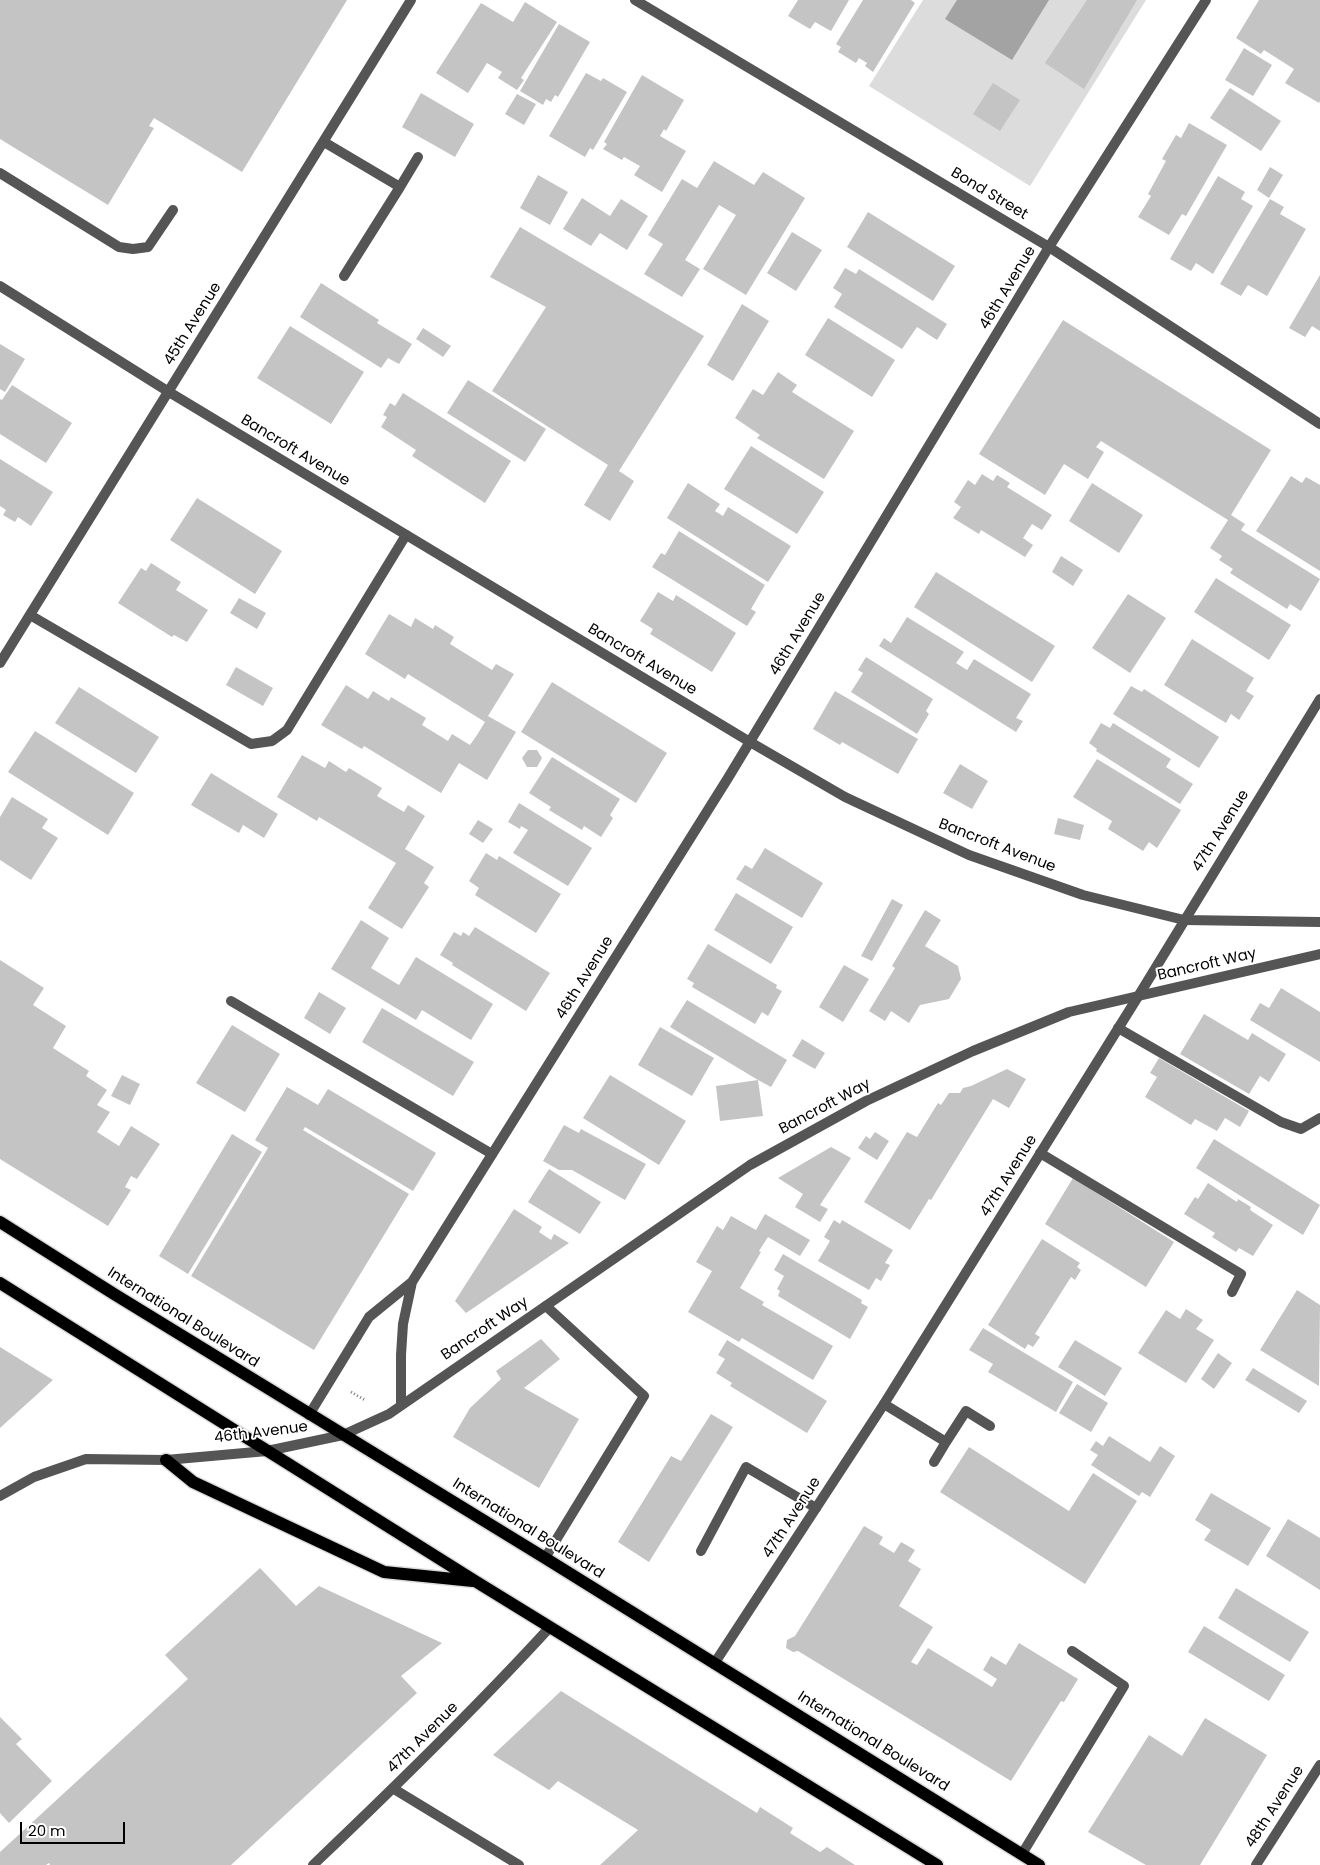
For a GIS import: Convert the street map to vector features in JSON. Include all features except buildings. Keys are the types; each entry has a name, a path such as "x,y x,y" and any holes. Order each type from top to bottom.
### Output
{"main road":[{"name":"International Boulevard","path":"0,1222 309,1415 544,1558 1039,1865"},
{"path":"0,1283 475,1581 937,1865"},
{"path":"166,1460 194,1482 384,1572 475,1581"}],"street":[{"name":"45th Avenue","path":"0,663 411,0"},
{"name":"Bond Street","path":"635,0 1049,247 1320,424"},
{"name":"46th Avenue","path":"309,1415 369,1317 412,1282 750,742 1049,247 1206,0"},
{"path":"324,142 400,186"},
{"path":"344,276 418,157"},
{"path":"0,173 119,247 133,249 148,247 173,210"},
{"name":"Bancroft Avenue","path":"0,286 168,392 844,797 969,855 1083,895 1184,920 1320,922"},
{"path":"30,615 251,744 272,741 287,730 406,535"},
{"name":"47th Avenue","path":"714,1664 884,1404 1139,995 1320,699"},
{"name":"Bancroft Way","path":"401,1405 750,1165 866,1101 973,1051 1069,1012 1320,954"},
{"path":"232,1001 492,1154"},
{"path":"1118,1028 1280,1122 1301,1129 1320,1118"},
{"path":"1040,1153 1241,1274 1232,1292"},
{"name":"46th Avenue","path":"0,1496 34,1477 86,1459 166,1460 267,1451 343,1435 389,1414 401,1405 403,1324 412,1282"},
{"path":"544,1558 644,1396 546,1306"},
{"path":"884,1404 946,1442"},
{"path":"934,1462 966,1411 990,1426"},
{"path":"700,1551 746,1467 816,1508"},
{"name":"47th Avenue","path":"312,1865 394,1788 511,1670 550,1627"},
{"path":"1022,1854 1124,1686 1072,1651"},
{"name":"48th Avenue","path":"1256,1865 1320,1765"},
{"path":"394,1788 519,1865"}],"path":[{"path":"350,1391 367,1402"}],"shaded area":[{"path":"923,0 1146,0 1030,186 869,86"},
{"path":"957,0 1049,0 1012,60 945,19"}]}
